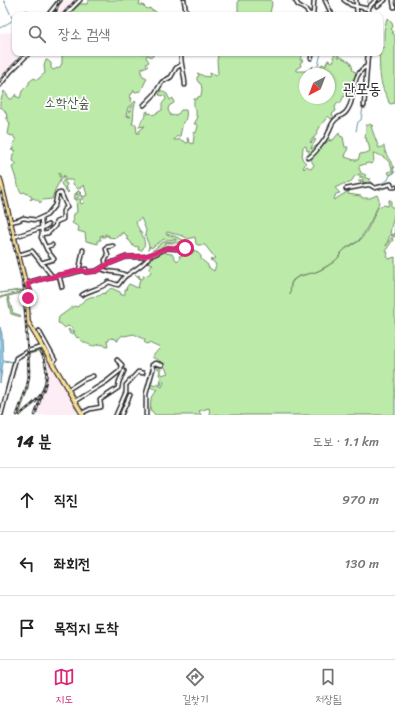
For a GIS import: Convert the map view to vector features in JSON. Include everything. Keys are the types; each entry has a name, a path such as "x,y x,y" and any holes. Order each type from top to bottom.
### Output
{"main road":[{"path":"0,179 24,278 29,289 27,320 83,414"}],"street":[{"path":"50,12 60,0"},
{"path":"68,12 80,0"},
{"path":"184,0 186,12"},
{"path":"295,0 299,6 308,12"},
{"path":"313,12 314,0"},
{"path":"325,0 331,12"},
{"path":"344,0 348,3 368,9 376,0"},
{"path":"356,0 357,12"},
{"path":"377,6 385,0"},
{"path":"394,0 395,7"},
{"path":"0,85 26,56"},
{"path":"181,56 181,65 184,73 185,85"},
{"path":"364,106 368,56"},
{"path":"144,105 154,95 162,82 171,77 176,68 181,65"},
{"path":"308,158 319,148 328,134 334,120 345,113 350,104 353,88 360,70 367,66"},
{"path":"346,190 365,185 370,185 375,188 390,184 395,187"},
{"path":"10,222 23,218 34,220 41,218 48,214 56,205 57,194 62,194 68,207 63,211 64,219 56,222 55,226 48,233 42,234"},
{"path":"41,218 41,236 54,260 41,263"},
{"path":"14,237 48,225"},
{"path":"46,247 52,245"},
{"path":"106,265 105,260 108,256 106,250 107,247 113,246"},
{"path":"80,271 91,272 102,269 106,265 126,257 149,256 167,248 191,250"},
{"path":"80,271 83,250"},
{"path":"19,255 32,251 52,276"},
{"path":"82,295 101,288 109,282 113,282 118,285 126,276 148,260 149,256"},
{"path":"28,284 52,276 80,271 86,268"},
{"path":"102,269 113,273 122,273 126,276"},
{"path":"59,275 62,287"},
{"path":"39,331 55,360 53,363"},
{"path":"1,415 16,358 26,352 44,347"},
{"path":"75,401 106,382 120,371 122,365 117,360"},
{"path":"146,415 146,397 153,369 152,365 155,363 162,365"},
{"path":"83,414 90,409 101,407 100,400 118,388 124,371"},
{"path":"115,415 126,392 126,385 137,373 143,373"},
{"path":"69,390 83,380 93,376"},
{"path":"121,415 130,395"}],"shaded area":[{"path":"59,0 78,0 66,12 50,12"},
{"path":"12,32 12,56 24,56 0,82 0,33"},
{"path":"49,359 81,415 35,415 45,384 47,370 45,361"}],"green space":[{"path":"88,0 138,0 140,2 139,5 143,5 147,9 150,8 156,12 71,12 80,4 87,4"},
{"path":"238,0 271,0 272,4 270,12 238,12"},
{"path":"387,18 392,23 393,27 391,29 394,32 392,33 395,35 395,103 391,104 389,103 383,87 380,73 379,56 383,56 384,31"},
{"name":"소학산숲","path":"62,56 146,56 149,62 146,64 148,66 142,68 141,73 147,78 141,91 135,92 134,90 131,94 130,98 132,98 126,116 131,117 128,115 129,111 131,111 130,107 132,107 132,104 135,101 132,124 136,124 137,133 139,133 139,131 145,126 138,127 146,115 146,112 148,111 148,114 151,113 153,115 162,110 162,104 166,99 165,96 159,95 161,90 167,94 170,100 173,98 174,103 169,106 168,110 171,116 178,114 181,110 186,110 186,119 183,122 180,136 177,136 174,140 179,139 188,143 188,138 189,142 193,144 193,132 196,133 198,126 197,124 194,124 198,117 196,116 196,109 194,108 194,99 201,96 202,89 201,84 197,80 199,75 197,73 209,77 210,73 216,76 218,74 218,56 302,56 300,60 304,60 300,63 301,66 296,69 296,71 299,71 299,104 335,104 335,68 320,68 323,64 325,66 328,60 330,62 334,61 334,56 338,56 349,61 353,71 356,72 355,75 357,76 352,81 348,98 344,96 340,104 338,102 335,107 336,111 332,114 334,118 331,119 328,116 310,142 311,143 314,139 316,140 311,149 319,144 320,146 309,157 309,150 307,151 306,146 303,147 302,159 306,163 303,168 304,169 307,166 311,169 314,165 311,160 316,153 331,138 329,141 333,140 339,133 340,136 343,137 345,147 348,147 345,157 358,160 360,154 370,151 368,142 366,141 367,139 365,138 366,124 367,126 370,124 373,126 371,126 379,148 384,146 387,155 395,168 393,167 394,173 390,175 387,172 392,171 392,167 388,161 380,155 373,153 374,160 371,164 368,163 359,166 361,173 366,175 365,178 371,179 369,181 372,183 371,186 358,187 349,191 348,194 361,196 362,198 370,198 377,195 379,200 377,209 360,239 343,251 359,241 362,238 367,230 378,207 383,205 388,206 389,200 391,200 391,207 395,207 390,234 394,235 395,227 395,237 390,235 386,246 392,237 393,240 386,250 389,259 395,257 395,415 210,415 209,408 199,411 201,415 155,415 152,411 150,411 151,399 157,390 149,387 150,384 156,386 157,384 162,387 164,382 162,381 160,385 161,377 159,375 160,370 157,368 158,366 161,369 162,375 168,373 162,362 152,357 160,348 149,343 147,344 144,342 145,340 134,334 123,335 118,339 118,341 111,338 107,341 108,346 99,344 96,346 91,345 78,337 77,338 74,333 70,334 68,329 75,332 71,327 67,326 65,328 58,323 59,317 74,306 77,307 90,297 104,294 111,288 120,292 121,295 125,294 125,289 127,289 126,288 129,284 138,288 140,279 137,276 139,275 142,279 144,277 143,276 148,275 151,272 149,267 153,264 146,262 149,258 166,249 162,253 165,251 166,253 172,254 177,261 180,258 179,256 185,254 186,249 190,250 189,252 192,254 192,250 196,251 208,267 214,271 216,265 210,260 215,258 205,245 196,244 195,237 188,239 183,236 167,232 166,234 188,243 166,243 153,254 152,251 163,242 175,241 176,239 164,239 151,248 150,246 148,250 149,246 145,235 146,230 141,218 136,223 144,240 144,247 142,250 138,250 139,247 133,246 124,233 121,233 121,236 119,235 116,238 108,237 109,235 106,236 106,234 105,237 102,237 103,235 100,236 101,240 98,240 98,244 86,241 85,233 78,231 79,227 72,223 74,220 74,214 77,212 76,199 81,199 80,203 82,204 85,201 82,199 81,195 85,197 87,195 84,185 78,189 73,184 72,180 65,180 67,185 65,187 69,192 68,193 61,184 65,178 64,175 63,178 59,173 61,179 52,199 43,200 40,203 34,198 30,200 32,197 20,191 12,167 17,164 12,161 13,154 16,151 11,150 14,149 13,144 16,141 13,135 11,136 8,134 10,123 8,121 8,117 6,119 7,114 5,111 1,107 0,108 0,102 4,91 10,99 12,99 16,94 15,96 20,98 22,91 29,84 29,82 34,78 37,80 45,73 44,66 46,60 51,63 51,68 53,70 60,67 62,63","holes":["360,174 360,178 362,176 363,178 362,180 359,180 359,182 364,181 362,182 366,183 360,185 370,184 349,188 349,191 335,200 334,199 336,194 340,193 335,188 343,184 350,183 355,176","337,259 332,263 325,268 318,271"]},
{"path":"79,190 76,195 79,194 80,191 81,195 74,200 75,194"},
{"path":"21,290 23,290 25,319 22,293 8,296 13,313 20,315 21,317 11,314 7,296 0,298 23,291"},
{"path":"41,349 41,353 37,352 29,354 30,371 28,389 19,415 17,415 28,382 28,352"},
{"path":"45,364 47,376 44,389 36,401 25,410 37,398 43,388 45,382"}],"water":[{"path":"0,327 2,334 3,360 8,361 3,362 0,383"}],"waterway":[{"path":"4,0 12,18"},
{"path":"367,12 368,0"},
{"path":"0,28 12,21"},
{"path":"318,66 320,56"},
{"path":"359,72 363,67"},
{"path":"351,99 353,86"},
{"path":"356,131 358,122 361,120 363,107"},
{"path":"327,132 330,126"},
{"path":"379,186 388,180 390,175 395,172"},
{"path":"349,191 354,189"}],"railway":[{"path":"56,12 59,0"},
{"path":"65,12 76,0"},
{"path":"0,81 22,56"},
{"path":"0,189 24,288 29,377 17,415"},
{"path":"20,415 37,400 44,389 46,383 46,370 44,358 41,352"},
{"path":"35,415 41,397"}],"district":[{"name":"관포동","path":"362,88"}],"route":[{"path":"28,298 30,291 28,284 34,281 52,276 70,274 82,270 86,272 98,271 106,265 130,256 143,257 155,254 167,248 185,248"}]}
